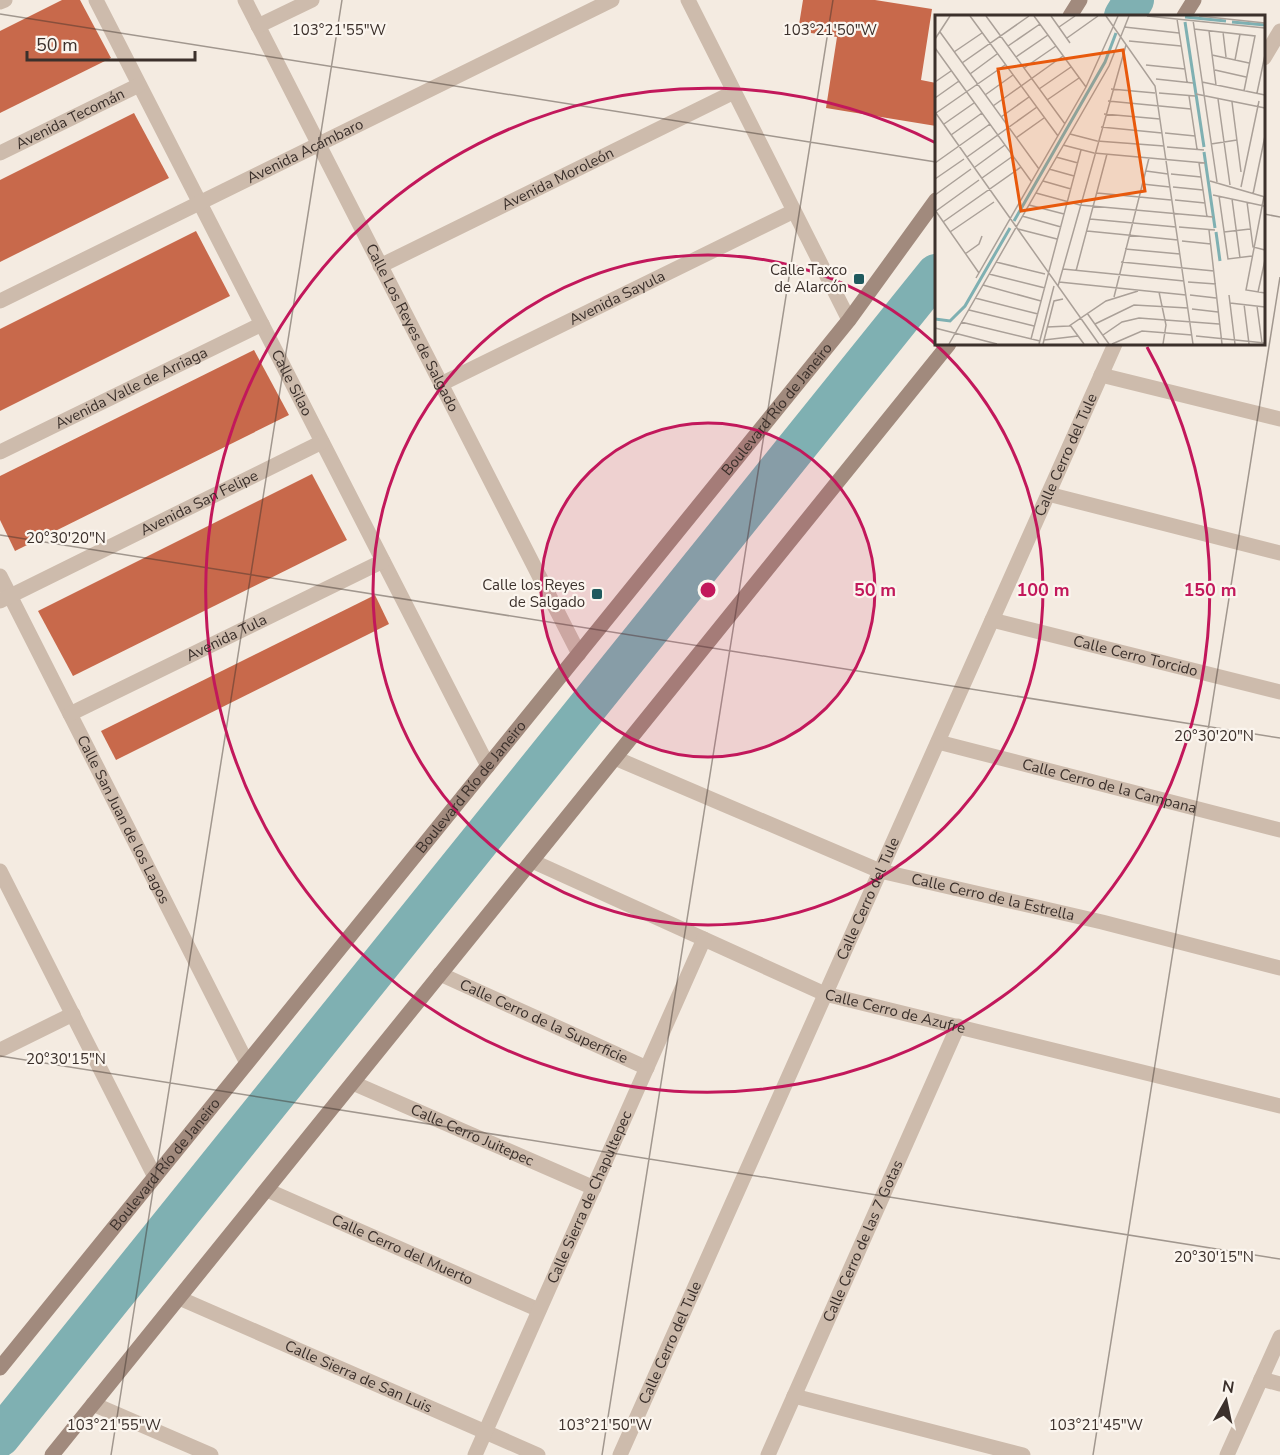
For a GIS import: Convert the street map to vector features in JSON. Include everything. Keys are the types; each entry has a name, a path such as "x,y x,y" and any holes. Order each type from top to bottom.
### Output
{"street":[{"path":"0,2 4,0"},
{"name":"Calle Silao","path":"96,0 488,766"},
{"name":"Calle Los Reyes de Salgado","path":"245,0 579,654"},
{"path":"258,26 312,0"},
{"name":"Avenida Acámbaro","path":"0,301 612,0"},
{"path":"688,0 849,320"},
{"path":"1071,15 1080,0"},
{"path":"1185,15 1194,0"},
{"path":"1265,55 1280,31"},
{"name":"Avenida Tecomán","path":"0,153 139,85"},
{"name":"Avenida Moroleón","path":"380,266 734,92"},
{"name":"Boulevard Río de Janeiro","path":"0,1368 849,320 935,201"},
{"name":"Avenida Sayula","path":"441,384 794,211"},
{"name":"Avenida Valle de Arriaga","path":"0,452 262,324"},
{"path":"52,1455 948,345"},
{"name":"Calle Cerro del Tule","path":"620,1455 1115,345"},
{"path":"1101,375 1280,419"},
{"name":"Avenida San Felipe","path":"5,598 322,442"},
{"path":"1048,494 1280,553"},
{"name":"Avenida Tula","path":"70,714 383,561"},
{"name":"Calle San Juan de los Lagos","path":"0,576 5,598 70,714 247,1063"},
{"name":"Calle Cerro Torcido","path":"992,620 1280,692"},
{"name":"Calle Cerro de la Campana","path":"938,742 1280,830"},
{"name":"Calle Cerro de la Estrella","path":"615,758 880,871 1102,922 1280,968"},
{"name":"Calle Cerro de Azufre","path":"532,861 825,994 1280,1106"},
{"path":"0,871 6,899 73,1014 155,1176"},
{"name":"Calle Sierra de Chapultepec","path":"475,1455 704,939"},
{"name":"Calle Cerro de la Superficie","path":"440,974 647,1068"},
{"path":"0,1050 73,1014"},
{"name":"Calle Cerro de las 7 Gotas","path":"768,1455 958,1026"},
{"name":"Calle Cerro Juitepec","path":"353,1083 594,1188"},
{"name":"Calle Cerro del Muerto","path":"267,1190 539,1310"},
{"name":"Calle Sierra de San Luis","path":"179,1298 538,1455"},
{"path":"1227,1455 1280,1337"},
{"path":"1261,1379 1280,1384"},
{"path":"794,1396 1023,1455"},
{"path":"93,1404 211,1455"}],"building":[{"path":"62,0 80,0 111,58 0,113 0,31"},
{"path":"803,0 875,0 932,9 921,80 935,83 935,126 826,108 837,37 798,31"},
{"path":"134,113 169,178 0,262 0,180"},
{"path":"196,231 230,296 0,411 0,329"},
{"path":"254,350 289,415 15,551 0,520 0,476"},
{"path":"312,474 347,540 73,676 38,611"},
{"path":"375,595 389,624 116,760 101,731"}],"waterway":[{"path":"1125,15 1134,0"},
{"path":"0,1437 935,275"}],"place":[{"name":"Calle Taxco de Alarcón","path":"859,279"},
{"name":"Calle los Reyes de Salgado","path":"597,594"}]}
